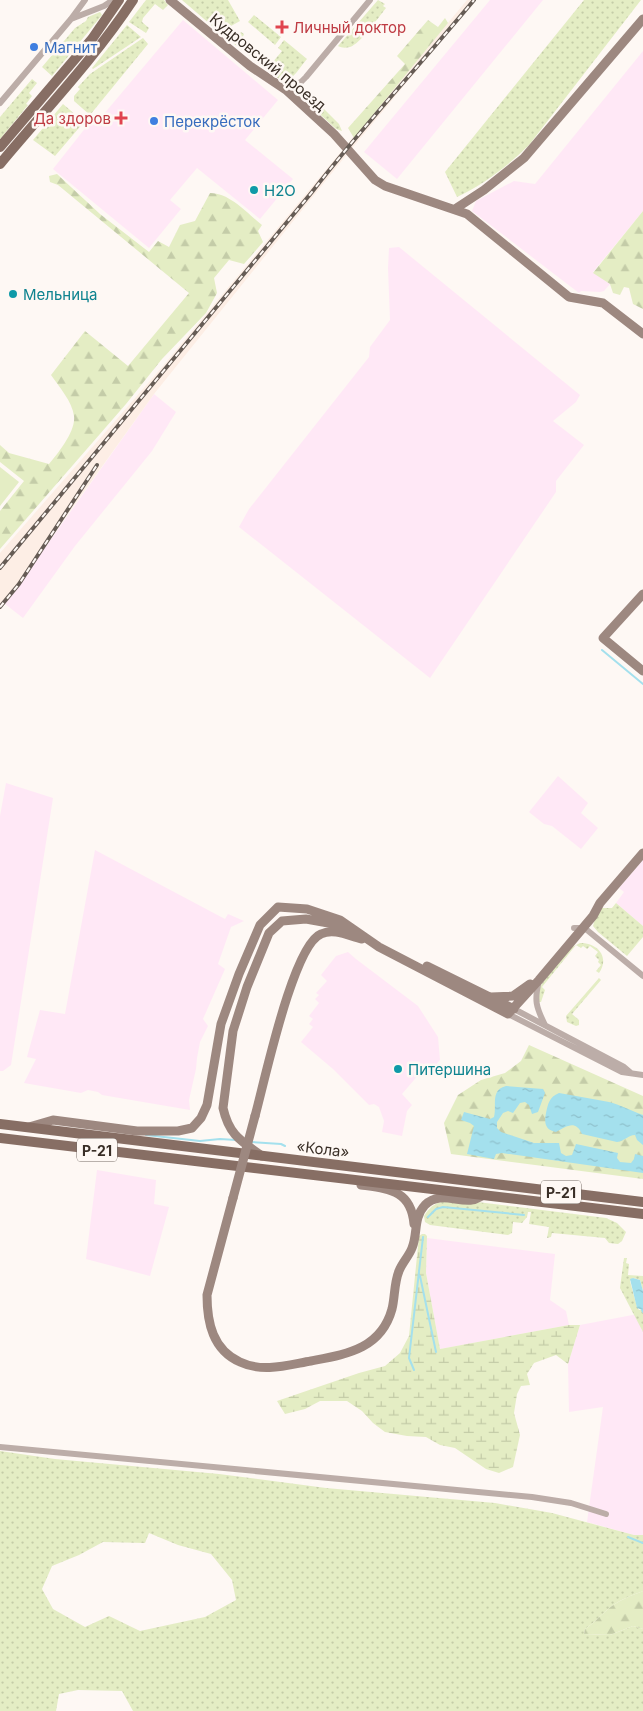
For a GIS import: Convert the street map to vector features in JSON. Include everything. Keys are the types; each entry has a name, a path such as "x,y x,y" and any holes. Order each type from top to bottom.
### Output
{"main road":[{"path":"0,147 92,39 119,0"},
{"path":"0,164 103,43 132,0"},
{"name":"«Кола»","path":"0,1124 643,1202"},
{"name":"«Кола»","path":"0,1138 643,1214"}],"street":[{"path":"0,103 71,19 84,0"},
{"path":"71,19 104,6 113,0"},
{"name":"Кудровский проезд","path":"170,0 250,66 286,90 347,147 376,180 385,186 467,214 569,297 603,303 643,334"},
{"path":"286,90 306,77 370,0"},
{"path":"455,209 484,190 524,158 643,19"},
{"path":"643,594 603,638 643,671"},
{"path":"509,1011 539,980 579,928 588,912 600,902 643,853"},
{"path":"509,1011 579,928 592,917 600,902"},
{"path":"26,1128 54,1120 137,1131 178,1131 192,1128 201,1118 206,1105 221,1024 239,974 260,925 278,907 307,909 340,920 370,942"},
{"path":"592,917 591,926 593,934"},
{"path":"262,1156 235,1136 225,1119 223,1108 233,1030 247,987 269,933 282,921 306,919 334,924 509,1011 622,1072 643,1075"},
{"path":"579,928 593,934 643,976"},
{"path":"482,1196 474,1200 445,1198 430,1201 420,1212 417,1218 412,1247 398,1272 390,1316 384,1328 376,1337 357,1350 343,1355 272,1368 253,1366 232,1358 221,1348 214,1337 207,1309 207,1295 291,982 304,952 313,939 321,934 334,931 370,942 380,943 488,996 509,1011 545,1025 643,1079"},
{"path":"539,980 536,1004 545,1025"},
{"path":"488,996 495,998 513,996 530,984"},
{"path":"340,1179 347,1183 388,1189 399,1195 412,1208 415,1229"},
{"path":"0,1447 532,1497 571,1503 606,1514"}],"shaded area":[{"path":"467,0 475,0 344,158 154,394 0,610 0,553 163,366"},
{"path":"490,0 543,0 397,179 364,152"},
{"path":"183,20 278,100 245,140 293,179 260,219 197,168 170,200 181,209 149,248 53,169 94,117 98,121"},
{"path":"643,51 643,211 593,272 610,284 604,291 581,291 579,293 472,211 476,201 514,181 535,184"},
{"path":"399,247 580,395 576,402 553,421 584,445 556,481 556,492 430,678 239,527 249,509 369,357 370,347 390,320 389,248"},
{"path":"154,394 176,412 152,451 75,546 23,618 5,604"},
{"path":"558,776 588,803 581,813 598,828 581,849 552,826 544,824 529,812"},
{"path":"6,783 53,798 11,1065 0,1071 0,816"},
{"path":"95,850 225,919 228,914 244,921 231,927 218,964 225,969 203,1019 208,1026 200,1042 189,1100 190,1110 102,1095 88,1090 81,1093 24,1083 36,1059 27,1057 40,1010 65,1014"},
{"path":"643,860 643,926 616,903 624,892 619,888"},
{"path":"348,952 418,1006 438,1037 440,1060 425,1077 420,1073 402,1094 412,1105 407,1111 402,1136 382,1132 384,1121 379,1107 374,1104 369,1105 333,1069 301,1042 313,1027 309,1024 313,1019 309,1016 319,1003 315,999 319,995 316,993 327,981 321,975 336,956"},
{"path":"97,1170 156,1180 154,1204 169,1207 150,1276 86,1259"},
{"path":"427,1238 555,1254 550,1300 566,1311 569,1325 440,1349 426,1273"},
{"path":"643,1313 643,1535 634,1535 587,1522 603,1407 569,1412 568,1364 580,1325"}],"green space":[{"path":"146,0 164,0 168,5 163,10 155,4 143,18 142,22 149,28 146,33 129,22"},
{"path":"182,0 228,0 240,21 222,31 218,31"},
{"path":"378,0 385,4 383,6 386,8 364,36 350,47 338,46"},
{"path":"584,0 641,0 529,145 495,174 457,197 445,172"},
{"path":"100,12 102,15 52,76 42,67 75,28 86,21 88,17"},
{"path":"254,15 281,37 275,45 248,22"},
{"path":"445,18 448,23 354,138 348,128 405,64 397,56 428,20 438,27"},
{"path":"127,25 141,37 93,69 92,68"},
{"path":"241,32 244,34 242,39 272,63 282,51 278,48 284,40 307,59 291,77 284,80 279,79 233,43"},
{"path":"143,38 148,44 90,115 74,101 74,96 80,89 78,87 90,74"},
{"path":"32,79 37,83 29,93 32,96 26,104 28,105 0,139 0,117"},
{"path":"302,84 306,91 339,124 342,131 336,129 299,95 298,86"},
{"path":"63,104 84,122 55,156 33,140"},
{"path":"57,174 100,214 149,252 158,241 169,247 180,225 195,221 210,193 224,196 231,200 262,225 258,231 263,242 244,264 229,260 214,278 217,293 206,313 162,359 126,404 0,549 0,511 24,481 0,462 0,445 9,453 49,464 66,442 74,422 71,405 51,375 85,331 128,366 189,293 58,185 50,182 49,176"},
{"path":"643,211 643,309 633,304 629,288 624,287 620,295 613,293 610,284 593,273"},
{"path":"0,467 19,482 0,506"},
{"path":"616,903 643,926 643,937 627,956 593,926 602,908 612,908"},
{"path":"580,943 592,945 603,956 602,967 599,973 596,971 601,965 595,956 598,952 590,946 587,949 583,946 581,948 576,945"},
{"path":"576,945 542,987 545,990 541,1002 538,1002 540,987 570,948"},
{"path":"599,978 601,980 572,1014 579,1020 579,1025 576,1026 567,1022 566,1016"},
{"path":"529,1045 643,1096 643,1179 451,1154 444,1123 458,1095 481,1080 505,1073 521,1061"},
{"path":"461,1200 606,1218 617,1223 626,1232 622,1241 618,1244 609,1243 605,1238 552,1233 551,1237 547,1238 549,1227 529,1224 531,1212 528,1212 527,1217 522,1223 513,1222 512,1233 508,1235 430,1225 425,1222 424,1216 436,1204 444,1201"},
{"path":"422,1234 427,1236 426,1273 440,1349 569,1325 580,1325 568,1364 556,1355 534,1363 527,1374 530,1385 521,1386 517,1394 514,1413 520,1435 513,1467 499,1473 486,1469 455,1448 440,1445 426,1437 385,1432 362,1411 347,1401 320,1401 305,1409 285,1414 277,1401 385,1366 400,1353 409,1336 419,1236"},
{"path":"624,1258 627,1258 626,1263 629,1264 628,1275 643,1276 643,1291 640,1280 633,1278 630,1281 637,1307 639,1310 643,1310 643,1332 620,1288"},
{"path":"0,1451 55,1459 219,1474 326,1488 495,1503 552,1513 634,1535 643,1535 643,1591 611,1607 585,1629 584,1634 610,1635 633,1626 643,1629 643,1711 133,1711 122,1691 78,1690 59,1694 56,1711 0,1711","holes":["149,1533 178,1545 211,1554 232,1580 236,1600 205,1617 140,1631 109,1616 85,1627 53,1609 42,1589 52,1566 79,1555 103,1542 145,1543"]},
{"path":"643,1591 643,1629 633,1626 610,1635 584,1634 585,1629 611,1607"}],"water":[{"path":"506,1086 543,1089 545,1093 538,1112 532,1114 529,1105 525,1102 520,1103 513,1113 508,1111 503,1113 497,1122 497,1128 501,1132 534,1143 559,1143 561,1153 566,1156 572,1155 576,1144 618,1153 617,1158 620,1162 631,1163 635,1154 643,1156 643,1173 502,1153 496,1154 494,1159 467,1154 474,1126 461,1120 464,1112 490,1119 494,1117 496,1094 501,1088"},
{"path":"559,1093 609,1102 643,1115 643,1145 637,1140 635,1135 617,1142 582,1134 573,1125 556,1132 550,1130 545,1123 547,1107 549,1101"},
{"path":"630,1279 640,1280 643,1291 643,1310 637,1308"}],"waterway":[{"path":"602,650 643,684"},
{"path":"146,1135 200,1141 236,1140"},
{"path":"251,1142 281,1144 285,1146"},
{"path":"428,1217 436,1209 443,1207 524,1215"},
{"path":"414,1370 409,1358 423,1237"},
{"path":"420,1276 436,1352"},
{"path":"628,1537 643,1543"}],"railway":[{"path":"0,568 351,143 474,0"},
{"path":"0,607 19,584 97,465"}],"place":[{"name":"Личный доктор","path":"282,27"},
{"name":"Магнит","path":"34,47"},
{"name":"Да здоров","path":"121,118"},
{"name":"Перекрёсток","path":"154,121"},
{"name":"H2O","path":"254,190"},
{"name":"Мельница","path":"13,294"},
{"name":"Питершина","path":"398,1069"}]}
